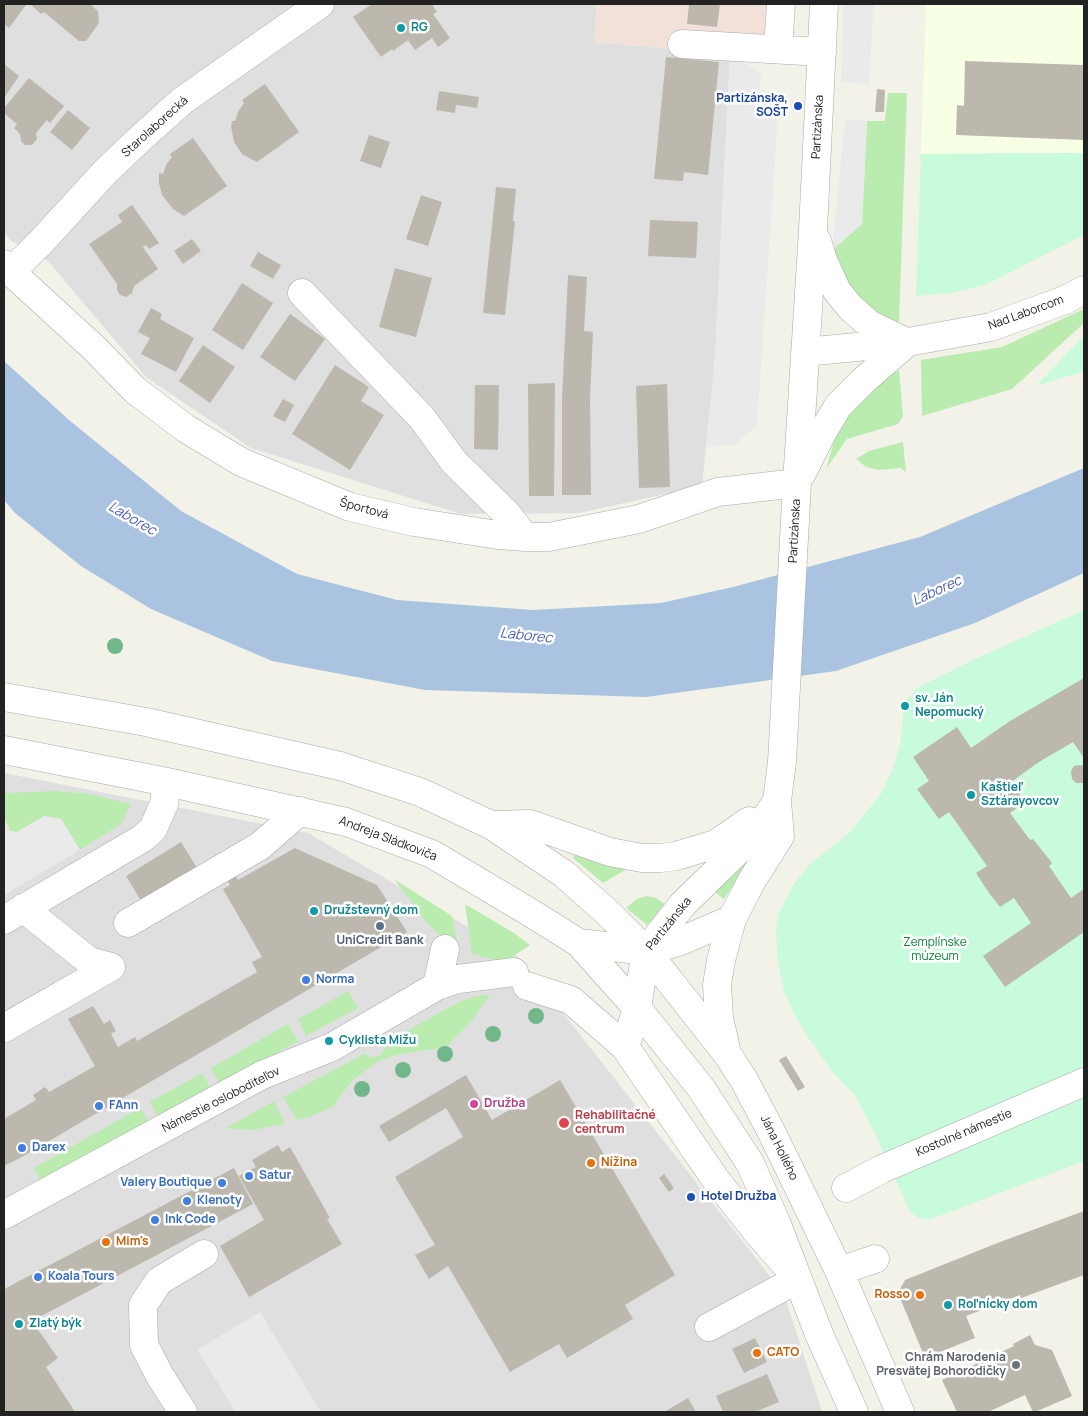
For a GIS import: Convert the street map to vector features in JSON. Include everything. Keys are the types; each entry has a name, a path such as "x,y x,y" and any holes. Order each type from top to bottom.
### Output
{"street":[{"name":"Starolaborecká","path":"7,268 41,242 106,171 182,101 320,4"},
{"path":"778,49 781,4"},
{"name":"Partizánska","path":"625,1047 637,1008 646,951 682,906 756,833 777,801 782,762 797,483 814,230 824,4"},
{"path":"682,44 822,52"},
{"path":"797,483 838,406 864,380 908,342 869,324 850,308 838,291 823,260 814,230"},
{"name":"Športová","path":"7,268 94,348 134,390 185,428 241,462 350,507 414,522 498,535 549,537 639,519 718,492 797,483"},
{"name":"Nad Laborcom","path":"805,352 908,342 991,327 1064,300 1084,290"},
{"path":"302,293 422,418 454,462 507,514 525,537"},
{"path":"4,697 146,722 340,766 420,792 491,826 530,824 610,852 642,858 676,856 716,844 777,801"},
{"name":"Andreja Sládkoviča","path":"4,750 167,782 346,822 432,854 579,943 637,1008"},
{"path":"4,1028 111,967 89,961 13,914 143,838 153,829 164,804 167,782"},
{"path":"728,1056 719,1018 717,985 721,960 732,919 780,836 777,801"},
{"path":"128,923 260,846 300,811"},
{"name":"Jána Hollého","path":"491,826 564,874 610,914 646,951 728,1056 744,1080 771,1131 838,1271 900,1412"},
{"path":"579,943 646,951 681,941 732,919"},
{"path":"437,986 445,949"},
{"name":"Námestie osloboditeľov","path":"4,1215 262,1075 332,1047 437,986 458,979 521,979 571,1000 625,1047"},
{"path":"637,1008 701,1088 750,1163 776,1222 819,1334 854,1412"},
{"path":"625,1047 716,1180 757,1232 798,1279"},
{"name":"Kostolné námestie","path":"846,1188 882,1169 1084,1082"},
{"name":"Námestie osloboditeľov","path":"4,1231 58,1186"},
{"path":"183,1412 144,1346 143,1305 159,1281 204,1254"},
{"path":"838,1271 875,1259"},
{"path":"709,1327 798,1279"}],"shaded area":[{"path":"4,4 597,4 594,42 730,54 715,358 702,486 579,513 461,514 251,448 146,377 48,261 10,240 4,231"},
{"path":"597,4 788,4 784,58 594,42"},
{"path":"843,4 874,4 869,84 841,82"},
{"path":"926,4 1084,4 1084,153 921,154"},
{"path":"730,54 761,73 759,96 778,117 757,425 734,445 706,447 715,358"},
{"path":"845,119 867,121 862,224 832,250"},
{"path":"4,773 308,833 519,957 784,1294 822,1412 4,1412"},
{"path":"44,816 61,819 80,850 4,895 4,817 10,831 17,832"},
{"path":"260,1312 321,1412 236,1412 197,1350"}],"green space":[{"path":"888,93 907,93 899,322 883,319 849,292 832,250 862,224 867,121 885,121"},
{"path":"1084,153 1084,235 987,284 952,293 916,296 921,154"},
{"path":"1084,309 1084,323 1012,389 922,416 921,360 1002,347"},
{"path":"1084,336 1084,371 1036,386"},
{"path":"899,370 903,416 898,424 847,439 826,469 835,438 849,411 876,385"},
{"path":"903,442 906,472 900,468 878,470 866,467 856,459 869,451"},
{"name":"Zemplínske múzeum","path":"1084,610 1084,1161 927,1220 917,1217 910,1212 875,1133 855,1096 832,1071 796,1017 784,992 777,955 776,926 779,913 792,887 809,865 850,832 881,794 892,771 900,745 905,701 917,688 977,658"},
{"path":"56,791 90,794 131,804 121,824 80,850 61,819 44,816 17,832 10,831 4,817 4,793"},
{"path":"576,854 608,865 627,869 603,883 573,858"},
{"path":"743,864 745,867 724,899 712,890"},
{"path":"394,879 452,916 458,948 445,940 428,924"},
{"path":"646,896 656,898 666,905 647,925 626,908 637,899"},
{"path":"465,904 514,933 530,945 506,961 472,954"},
{"path":"348,991 358,1008 306,1036 298,1019"},
{"path":"490,995 470,1023 446,1047 396,1055 379,1061 355,1078 334,1106 312,1116 297,1120 283,1097 364,1054 371,1057 379,1056 385,1049 388,1041 461,1001 477,996"},
{"path":"288,1024 298,1041 220,1084 211,1068"},
{"path":"202,1073 211,1089 158,1117 150,1102"},
{"path":"274,1101 285,1124 252,1130 226,1128"},
{"path":"140,1108 149,1122 41,1182 34,1168"}],"water":[{"name":"Laborec","path":"4,361 69,420 181,511 297,574 397,600 533,610 661,603 733,587 920,537 1084,468 1084,573 975,623 836,671 646,697 425,690 272,661 151,609 81,566 15,513 4,500"}],"building":[{"path":"4,4 26,5 9,28 4,24"},
{"path":"30,4 94,4 92,6 98,11 99,23 86,41 79,41 44,12 41,14"},
{"name":"RG","path":"372,4 432,4 437,12 433,14 450,38 438,47 432,38 415,50 408,40 381,57 353,17"},
{"path":"689,4 720,4 717,27 687,24"},
{"path":"666,57 719,62 708,175 684,172 683,181 654,179"},
{"path":"965,61 1084,65 1084,140 956,135 957,105 964,106"},
{"path":"4,64 19,76 4,98"},
{"path":"29,78 64,106 50,123 47,120 36,133 37,139 32,145 25,145 21,141 20,134 14,128 17,124 4,113 4,108"},
{"path":"265,84 299,132 257,162 242,154 234,142 231,126 232,121 235,121 244,103 242,100"},
{"path":"877,89 885,90 884,112 875,112"},
{"path":"439,91 479,97 477,108 456,105 455,113 436,110"},
{"path":"68,110 90,128 72,150 50,132"},
{"path":"369,135 390,142 381,168 360,161"},
{"path":"193,138 227,186 184,216 173,209 162,195 159,173 163,174 166,165 172,157 170,154"},
{"path":"496,187 516,189 513,221 515,221 505,315 483,313"},
{"path":"421,195 442,202 428,246 406,239"},
{"path":"132,205 159,243 149,249 146,245 143,247 158,269 134,286 132,293 126,297 120,295 117,290 117,284 89,244 122,222 118,215"},
{"path":"650,220 698,222 696,258 648,256"},
{"path":"192,239 201,251 183,264 174,251"},
{"path":"258,252 281,265 273,279 250,266"},
{"path":"395,268 432,278 416,337 379,327"},
{"path":"568,275 587,277 584,331 593,332 590,398 591,495 562,495 562,398"},
{"path":"242,283 273,303 243,350 212,330"},
{"path":"151,308 162,314 160,319 194,338 176,372 141,354 150,338 138,332"},
{"path":"290,314 325,339 295,381 260,357"},
{"path":"203,345 235,367 210,403 179,381"},
{"path":"335,365 369,387 361,401 384,415 350,470 292,434"},
{"path":"555,383 554,496 529,496 528,384"},
{"path":"667,384 670,487 639,488 636,386"},
{"path":"475,385 499,385 498,450 474,449"},
{"path":"283,399 294,405 285,422 273,416"},
{"name":"Kaštieľ Sztárayovcov","path":"1084,678 1084,758 1073,742 1039,762 1011,782 1025,802 1010,813 1030,840 1033,839 1052,863 1049,866 1071,898 1084,889 1084,932 1005,987 983,956 1031,923 1014,898 1000,907 989,893 976,873 987,866 949,812 939,819 917,789 929,781 913,757 957,727 971,748 1010,721"},
{"name":"Kaštieľ Sztárayovcov","path":"1074,766 1084,766 1084,782 1076,783 1072,779 1071,771"},
{"path":"181,842 197,868 141,901 126,876"},
{"path":"295,848 377,885 407,932 4,1166 4,1119 36,1100 33,1095 45,1087 49,1092 95,1066 68,1019 93,1006 104,1024 110,1020 116,1031 111,1034 118,1047 135,1037 137,1041 257,972 252,962 262,957 223,889 230,885 227,880 235,875 238,880"},
{"path":"786,1056 805,1087 798,1091 779,1060"},
{"path":"466,1075 492,1120 560,1080 675,1275 625,1305 633,1319 567,1358 559,1344 510,1372 448,1266 429,1279 415,1255 435,1245 395,1177 463,1137 446,1108 389,1142 379,1126"},
{"path":"278,1145 282,1152 290,1147 330,1218 327,1219 342,1244 249,1297 220,1246 264,1220 239,1176 256,1167 252,1160"},
{"path":"234,1168 253,1204 32,1321 58,1358 46,1367 75,1412 4,1412 4,1290"},
{"path":"664,1174 674,1188 669,1192 659,1178"},
{"name":"Roľnícky dom","path":"1084,1211 1084,1275 1021,1298 1020,1295 966,1316 975,1338 925,1358 898,1293 905,1280"},
{"name":"Chrám Narodenia Presvätej Bohorodičky","path":"1030,1335 1035,1345 1052,1350 1072,1396 1035,1412 1033,1412 1025,1395 988,1412 957,1412 942,1380 1014,1346 1013,1344"},
{"path":"755,1338 767,1362 744,1373 732,1349"},
{"path":"767,1374 779,1402 755,1412 723,1412 716,1396"},
{"path":"688,1398 696,1412 664,1412"}],"place":[{"name":"RG","path":"401,28"},
{"name":"Partizánska, SOŠT","path":"798,106"},
{"name":"sv. Ján Nepomucký","path":"905,706"},
{"name":"Kaštieľ Sztárayovcov","path":"971,795"},
{"name":"Družstevný dom","path":"314,911"},
{"name":"UniCredit Bank","path":"380,926"},
{"name":"Norma","path":"306,980"},
{"name":"Cyklista Mižu","path":"329,1041"},
{"name":"Družba","path":"474,1104"},
{"name":"FAnn","path":"99,1106"},
{"name":"Rehabilitačné centrum","path":"564,1123"},
{"name":"Darex","path":"22,1148"},
{"name":"Nížina","path":"591,1163"},
{"name":"Satur","path":"249,1176"},
{"name":"Valery Boutique","path":"222,1183"},
{"name":"Hotel Družba","path":"691,1197"},
{"name":"Klenoty","path":"187,1201"},
{"name":"Ink Code","path":"155,1220"},
{"name":"Mim's","path":"106,1242"},
{"name":"Koala Tours","path":"38,1277"},
{"name":"Rosso","path":"920,1295"},
{"name":"Roľnícky dom","path":"948,1305"},
{"name":"Zlatý býk","path":"19,1324"},
{"name":"CATO","path":"757,1353"},
{"name":"Chrám Narodenia Presvätej Bohorodičky","path":"1016,1365"}]}
